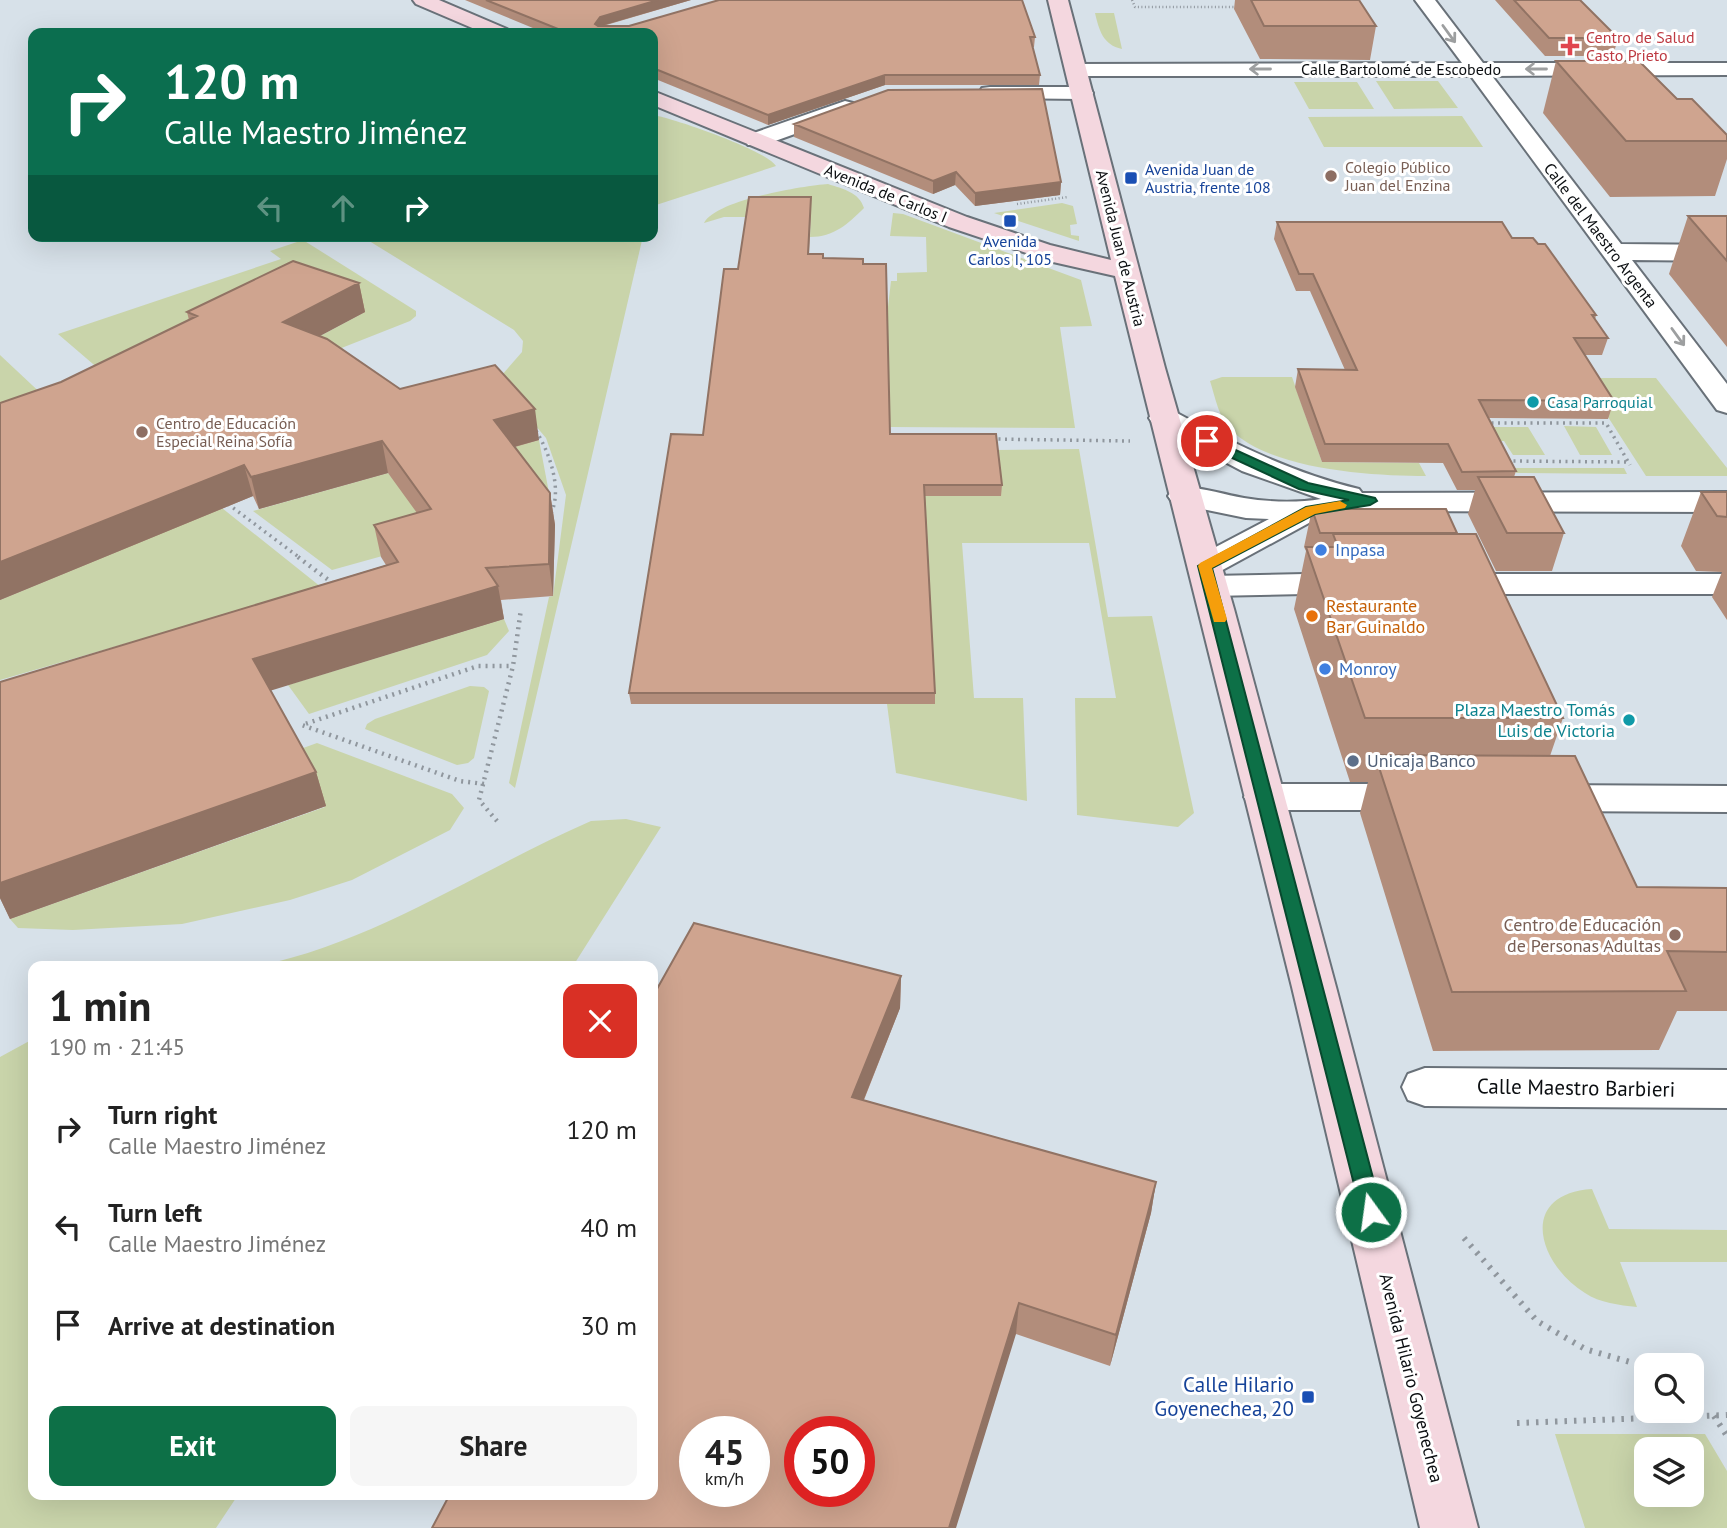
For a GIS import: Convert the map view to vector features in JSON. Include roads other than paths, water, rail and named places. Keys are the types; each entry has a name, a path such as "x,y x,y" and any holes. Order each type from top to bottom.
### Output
{"main road":[{"path":"423,0 488,28"},
{"name":"Avenida Juan de Austria","path":"1058,0 1184,496"},
{"name":"Avenida de Carlos I","path":"658,99 900,200 1056,258 1087,266 1126,270"},
{"name":"Avenida Hilario Goyenechea","path":"1184,496 1208,576 1357,1155 1449,1528"}],"street":[{"name":"Calle del Maestro Argenta","path":"1425,0 1727,404"},
{"name":"Calle Bartolomé de Escobedo","path":"1076,70 1727,69"},
{"path":"969,93 1082,93"},
{"path":"755,140 861,103"},
{"path":"1615,251 1727,253"},
{"path":"1164,418 1251,464 1307,498"},
{"path":"1184,496 1246,508 1307,498 1370,501 1727,502"},
{"path":"1208,576 1307,498"},
{"path":"1208,576 1397,583 1727,584"},
{"path":"1264,797 1447,797"},
{"path":"1515,798 1727,799"},
{"name":"Calle Maestro Barbieri","path":"1425,1087 1727,1089"}],"place":[{"name":"Centro de Salud Casto Prieto","path":"1570,46"},
{"name":"Colegio Público Juan del Enzina","path":"1331,176"},
{"name":"Avenida Juan de Austria, frente 108","path":"1131,178"},
{"name":"Avenida Carlos I, 105","path":"1010,221"},
{"name":"Casa Parroquial","path":"1533,402"},
{"name":"Centro de Educación Especial Reina Sofía","path":"142,432"},
{"name":"Inpasa","path":"1321,550"},
{"name":"Restaurante Bar Guinaldo","path":"1312,616"},
{"name":"Monroy","path":"1325,669"},
{"name":"Plaza Maestro Tomás Luis de Victoria","path":"1629,720"},
{"name":"Unicaja Banco","path":"1353,761"},
{"name":"Centro de Educación de Personas Adultas","path":"1675,935"},
{"name":"Calle Hilario Goyenechea, 20","path":"1308,1397"}]}
